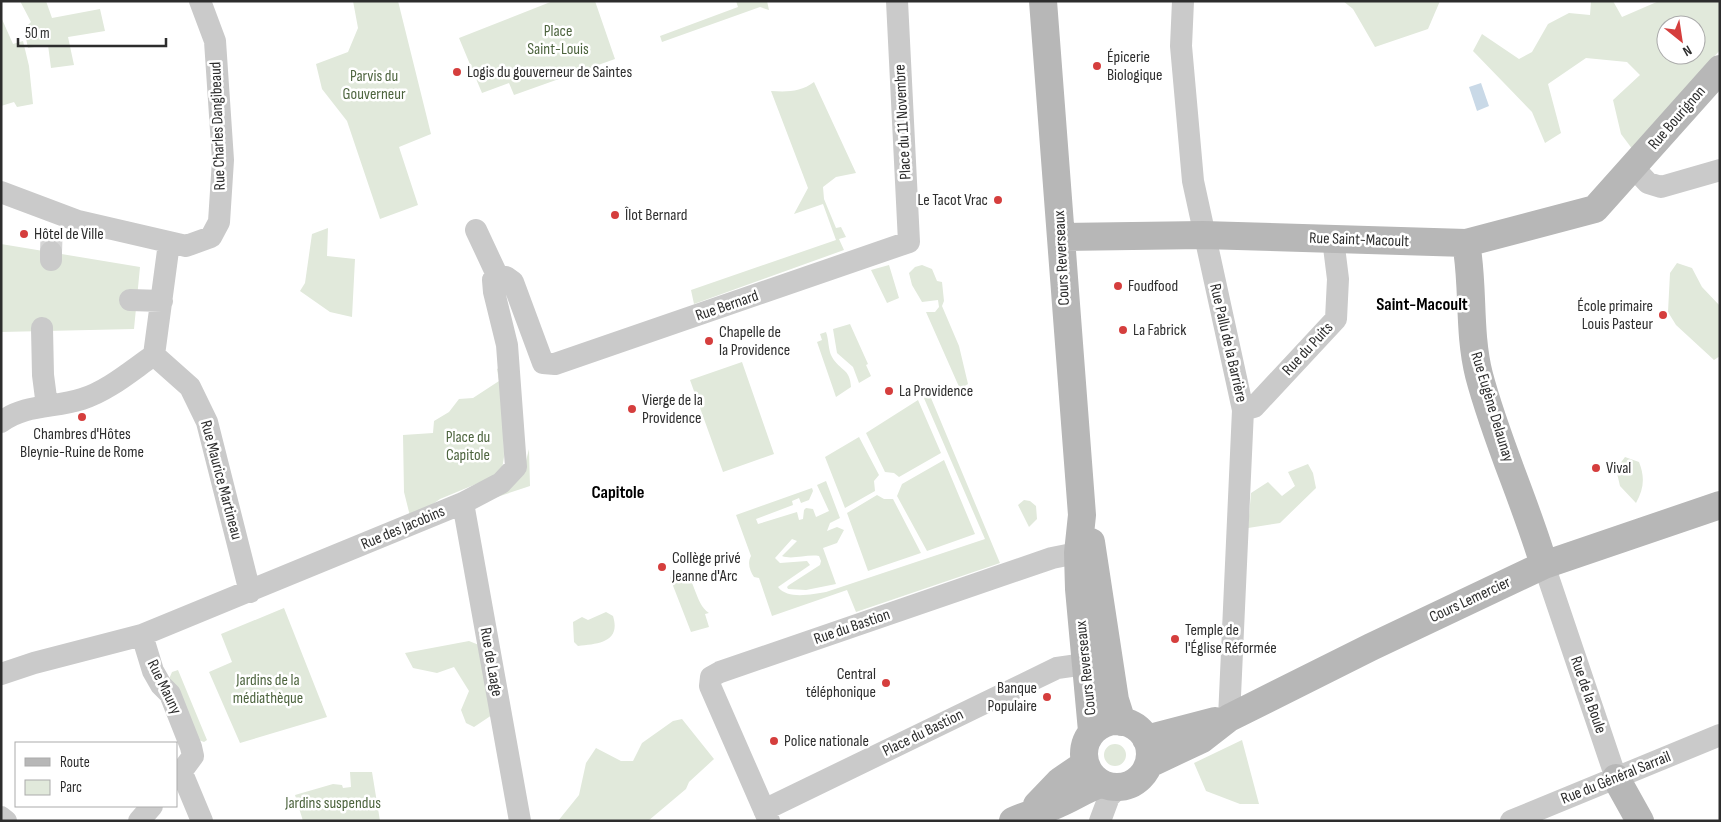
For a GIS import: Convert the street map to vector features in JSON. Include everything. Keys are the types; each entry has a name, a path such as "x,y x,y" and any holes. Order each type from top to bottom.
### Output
{"main road":[{"name":"Cours Reverseaux","path":"1043,1 1062,237 1065,311 1082,515 1078,553 1085,664 1092,731"},
{"name":"Rue Bourignon","path":"1634,168 1720,69"},
{"name":"Rue Saint-Macoult","path":"1062,237 1204,235 1466,243 1595,209 1634,168"},
{"name":"Rue Eugène Delaunay","path":"1466,243 1472,342 1479,374 1500,442 1544,565"},
{"name":"Cours Lemercier","path":"1147,751 1202,739 1229,718 1371,646 1544,565 1720,505"},
{"name":"Cours Reverseaux","path":"1082,515 1092,543 1115,700 1122,722"},
{"path":"1021,817 1060,781 1102,778 1138,780 1147,751 1136,728 1122,722 1104,724 1092,731 1085,745 1102,778"},
{"name":"Rue de la Boule","path":"1616,778 1640,821"}],"street":[{"name":"Rue Charles Dangibeaud","path":"1,192 52,219 78,221 186,246 211,237 219,222 222,160 215,41 200,1"},
{"name":"Place du 11 Novembre","path":"897,1 909,242"},
{"name":"Rue Pallu de la Barrière","path":"1183,1 1181,46 1194,181 1204,235 1243,410 1229,718"},
{"path":"1634,168 1648,183 1661,187 1720,170"},
{"path":"476,230 498,277"},
{"name":"Rue du Puits","path":"1243,410 1254,407 1336,319 1338,279 1333,239"},
{"name":"Rue Bernard","path":"498,277 506,277 514,282 543,363 555,364 909,242"},
{"path":"1,422 22,410 82,399 113,383 154,355 169,243"},
{"name":"Rue des Jacobins","path":"1,674 34,663 142,635 463,503 501,483 516,467 507,345 494,292 493,280 498,277"},
{"path":"130,300 162,301"},
{"path":"42,328 43,375 47,406"},
{"name":"Rue Maurice Martineau","path":"154,355 190,387 207,422 250,592"},
{"name":"Rue de Laage","path":"463,503 520,821"},
{"path":"1078,553 1086,555 1090,596 1103,609"},
{"name":"Rue du Bastion","path":"766,816 710,686 711,677 720,672 1052,558 1078,553"},
{"name":"Rue de la Boule","path":"1544,565 1616,778"},
{"name":"Rue Mauny","path":"142,635 153,671 161,685 170,694 191,746 193,756 179,776 202,821"},
{"name":"Place du Bastion","path":"766,816 1057,668 1085,664"},
{"name":"Rue du Général Sarrail","path":"1511,821 1534,816 1616,778 1720,735"},
{"path":"1100,821 1109,797 1102,778"},
{"path":"139,821 151,807"},
{"path":"1,817 6,821"},
{"path":"1021,817 1060,821"}],"green space":[{"path":"20,1 46,1 52,18 100,9 105,31 68,37 74,65 51,68 48,45 28,48 24,29 31,22"},
{"name":"Parvis du Gouverneur","path":"353,1 398,1 431,134 399,147 418,205 380,219 347,121 322,89 316,64 348,52 358,28"},
{"name":"Place Saint-Louis","path":"553,1 595,1 615,59 514,95 509,83 482,93 459,38"},
{"path":"736,1 767,1 769,10 760,7 662,42 660,36 738,7"},
{"path":"1343,1 1440,1 1428,29 1375,47 1353,9"},
{"path":"1591,1 1613,1 1622,17 1659,1 1720,1 1720,50 1633,150 1621,134 1613,100 1640,75 1627,62 1586,58 1548,84 1561,133 1545,143 1532,112 1473,51 1482,34 1519,59 1532,52 1548,24 1569,13 1590,15"},
{"path":"1,17 13,44 23,41 29,66 33,104 17,107 14,102 1,106"},
{"path":"814,82 856,173 836,177 823,187 824,199 836,228 841,227 846,237 839,239 844,250 694,304 691,290 836,240 823,204 794,214 808,188 771,91 794,91"},
{"path":"328,228 327,256 355,259 352,317 330,312 300,291 305,283 312,234"},
{"path":"1,244 140,267 134,329 1,332"},
{"path":"1677,263 1692,268 1702,287 1720,306 1720,356 1714,360 1676,325 1668,312 1670,273"},
{"path":"889,265 899,298 887,303 871,270"},
{"path":"922,265 932,269 937,281 942,282 944,301 942,306 959,346 968,384 960,389 926,312 935,312 939,307 938,300 922,302 912,285 909,273 915,267"},
{"path":"850,324 868,364 866,365 871,376 859,383 853,367 837,353 833,329"},
{"path":"826,332 832,357 849,376 851,387 836,397 817,342 822,340 820,334"},
{"path":"742,362 774,454 723,472 690,380"},
{"name":"Place du Capitole","path":"502,366 504,457 502,469 493,477 440,499 411,520 404,492 403,435 433,433 434,421 449,412 459,399 473,398 499,381 497,369"},
{"path":"926,386 1000,563 856,612 847,590 772,616 759,578 754,577 750,570 749,561 751,556 736,515 812,488 813,491 809,500 801,503 799,498 792,501 793,505 756,519 758,524 797,512 799,520 803,519 806,508 813,509 816,517 829,511 817,485 826,481 840,518 830,523 827,531 837,527 844,530 837,543 823,548 836,584 806,590 788,589 789,585 820,565 821,561 819,556 782,556 797,541 792,539 775,558 780,563 807,561 810,565 778,587 788,594 807,595 826,592 985,539 920,389"},
{"path":"918,400 941,453 899,477 894,473 885,472 866,433"},
{"path":"859,437 879,475 874,481 875,491 845,508 825,457"},
{"path":"529,449 530,486 491,499 526,461"},
{"path":"1625,457 1639,462 1642,473 1641,493 1636,503 1620,486 1616,469"},
{"path":"944,460 975,534 927,551 897,496 902,484"},
{"path":"1308,464 1313,473 1316,488 1280,523 1248,528 1251,493 1268,482 1282,496 1295,486 1288,472"},
{"path":"877,495 884,499 893,499 921,553 868,571 847,513"},
{"path":"1024,500 1030,501 1036,506 1037,519 1029,527 1018,505"},
{"path":"681,570 690,578 700,603 709,613 705,614 709,627 691,632 670,578 672,573"},
{"name":"Jardins de la médiathèque","path":"284,608 327,717 240,743 209,672 232,662 221,634"},
{"path":"606,612 613,616 615,625 611,636 600,642 578,646 574,642 573,622 582,617 588,620"},
{"path":"469,641 479,645 492,715 474,727 466,723 461,710 469,691 454,667 437,673 413,668 405,653"},
{"path":"178,670 207,740 204,742 193,738 169,679 172,672"},
{"path":"682,719 714,759 689,782 686,789 648,821 558,821 579,795 586,763 596,748 621,761 633,761 642,743 673,721"},
{"path":"1242,740 1259,804 1240,804 1206,791 1194,763"},
{"path":"1115,744 1123,747 1126,755 1123,763 1115,766 1107,763 1104,755 1107,747"},
{"name":"Jardins suspendus","path":"350,772 372,772 380,821 303,821 295,795 333,784 342,785 343,788 351,787"}],"water":[{"path":"1481,83 1489,106 1477,111 1469,87"}],"tunnel":[{"path":"51,252 52,225"}],"place":[{"name":"Épicerie Biologique","path":"1097,66"},
{"name":"Logis du gouverneur de Saintes","path":"457,72"},
{"name":"Le Tacot Vrac","path":"998,200"},
{"name":"Îlot Bernard","path":"615,215"},
{"name":"Hôtel de Ville","path":"24,234"},
{"name":"Foudfood","path":"1118,286"},
{"name":"École primaire Louis Pasteur","path":"1663,315"},
{"name":"La Fabrick","path":"1123,330"},
{"name":"Chapelle de la Providence","path":"709,341"},
{"name":"La Providence","path":"889,391"},
{"name":"Vierge de la Providence","path":"632,409"},
{"name":"Chambres d'Hôtes Bleynie-Ruine de Rome","path":"82,417"},
{"name":"Vival","path":"1596,468"},
{"name":"Collège privé Jeanne d'Arc","path":"662,567"},
{"name":"Temple de l'Église Réformée","path":"1175,639"},
{"name":"Central téléphonique","path":"886,683"},
{"name":"Banque Populaire","path":"1047,697"},
{"name":"Police nationale","path":"774,741"}],"district":[{"name":"Saint-Macoult","path":"1422,304"},
{"name":"Capitole","path":"618,492"}]}
